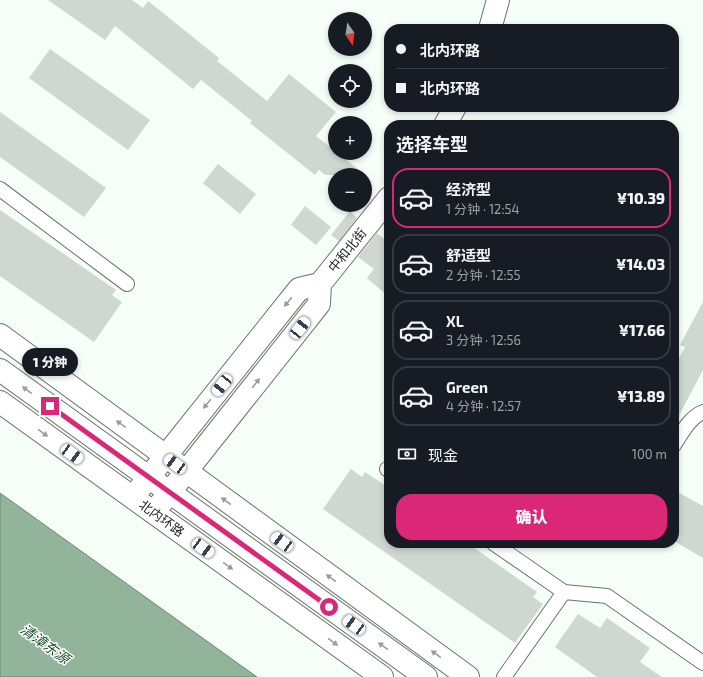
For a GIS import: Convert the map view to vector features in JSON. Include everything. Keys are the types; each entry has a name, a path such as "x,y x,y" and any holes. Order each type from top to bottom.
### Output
{"street":[{"path":"491,24 498,0"},
{"name":"中和北街","path":"320,284 384,204"},
{"path":"133,497 299,289 320,284 319,304 154,512"},
{"path":"0,335 468,677"},
{"name":"北内环路","path":"0,370 426,677"},
{"name":"北内环路","path":"0,402 382,677"}],"lane":[{"path":"0,189 127,284"},
{"path":"679,437 686,425 697,415 703,412"},
{"path":"500,548 564,592 608,596 703,663"},
{"path":"504,677 564,592"}],"water":[{"name":"清漳东源","path":"0,493 257,677 0,677"}],"building":[{"path":"48,0 132,0 143,8 148,1 219,58 217,61 267,101 289,74 328,106 328,108 331,108 336,112 333,116 328,116 328,122 316,136 328,145 328,160 347,160 356,168 328,168 328,175 325,175 319,170 315,175 250,123 252,121 201,80 193,89 115,26 105,40"},
{"path":"50,49 150,120 128,150 29,78"},
{"path":"0,112 106,188 84,217 0,157"},
{"path":"218,164 256,194 240,214 203,183"},
{"path":"305,206 331,227 316,245 291,225"},
{"path":"0,210 116,290 112,295 122,302 94,342 0,276"},
{"path":"349,212 357,218 339,241 331,235"},
{"path":"377,233 384,239 384,293 367,278 374,269 358,257"},
{"path":"703,302 703,370 679,416 679,358 685,347 680,345"},
{"path":"351,469 362,477 365,472 384,485 384,548 474,548 537,592 533,597 543,604 515,643 323,509"},
{"path":"679,493 703,506 703,558 679,544"},
{"path":"578,614 600,628 607,618 650,648 640,662 662,677 597,677 555,647"}],"route":[{"path":"50,406 329,607"}]}
